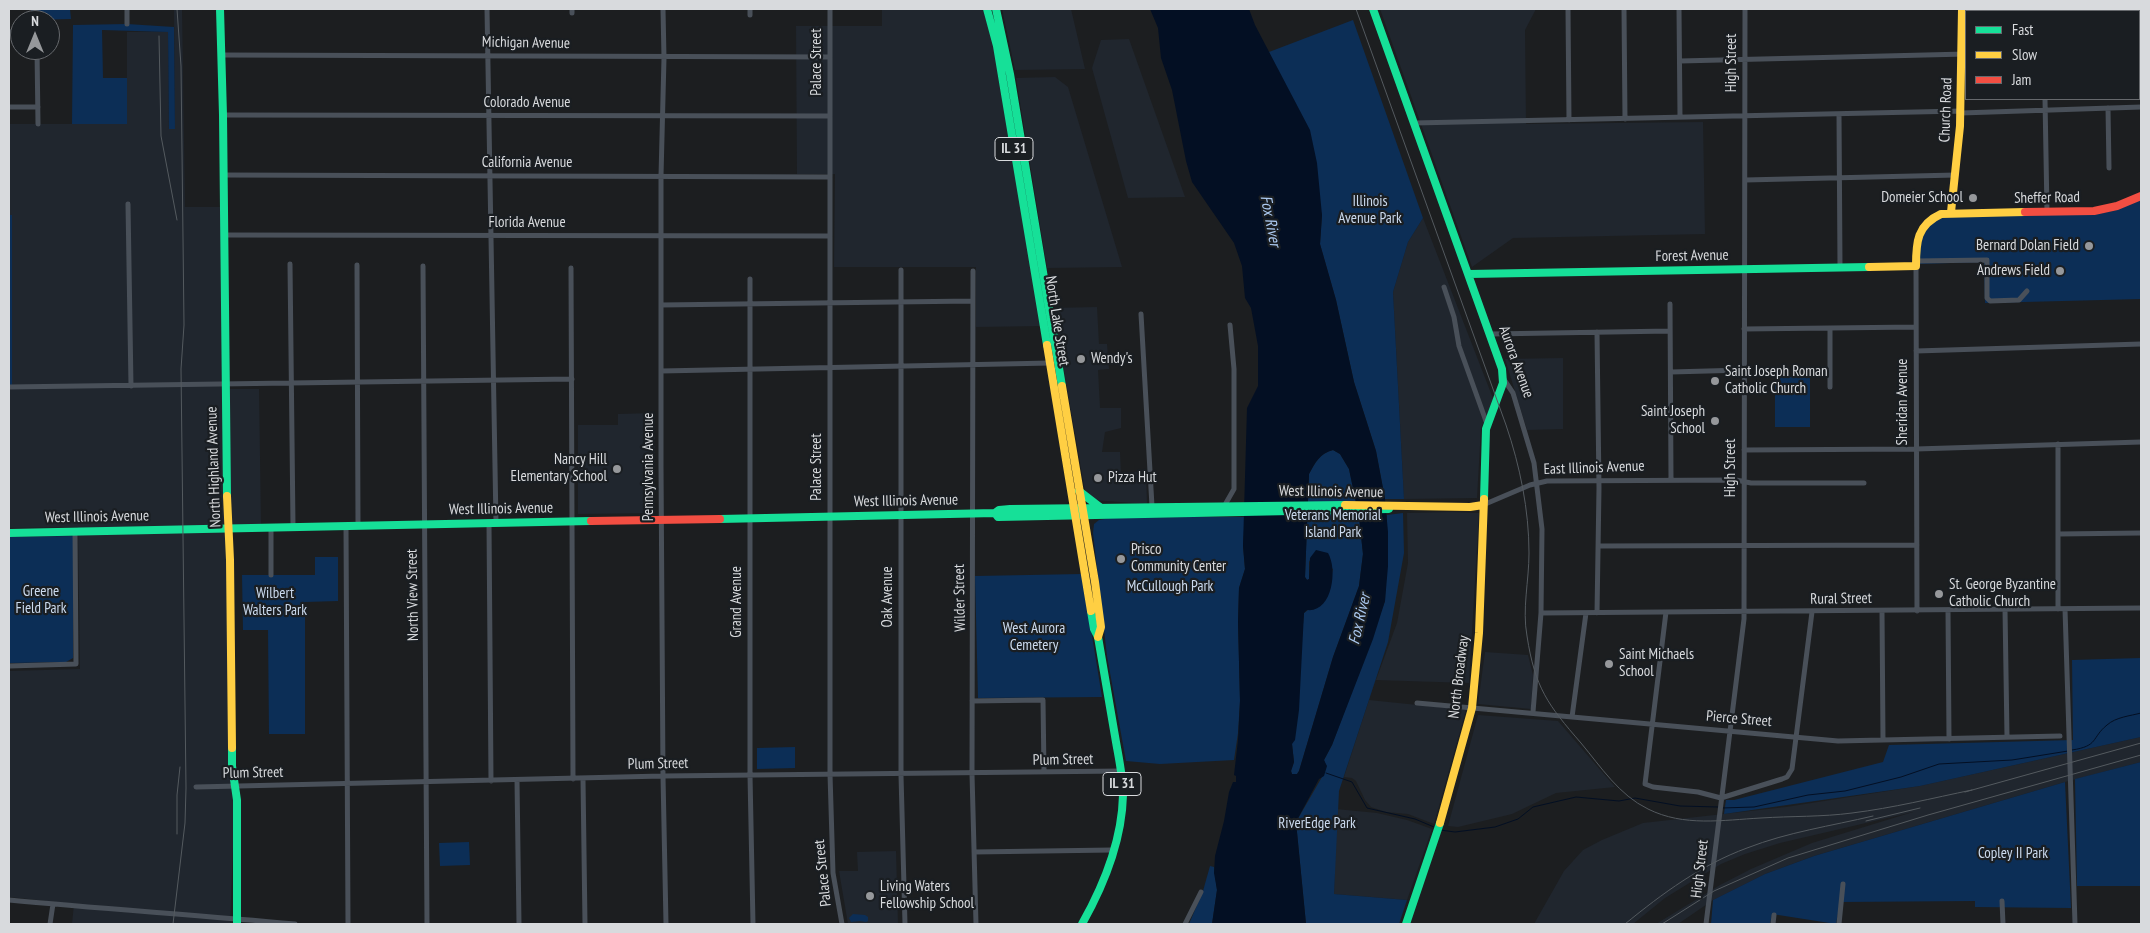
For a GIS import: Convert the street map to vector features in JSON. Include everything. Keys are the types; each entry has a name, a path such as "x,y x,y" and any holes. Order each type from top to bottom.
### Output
{"main road":[{"name":"North Highland Avenue","path":"220,9 223,115 226,483 229,528 232,766 237,800 238,922"},
{"name":"North Lake Street","path":"987,9 996,45 1073,512 1094,629 1098,637 1121,771 1122,809 1112,850 1100,891 1082,924"},
{"name":"North Lake Street","path":"996,9 1010,74 1098,605 1100,627 1098,637"},
{"name":"Aurora Avenue","path":"1373,9 1491,334 1504,378"},
{"name":"Church Road","path":"1951,212 1956,175 1964,54 1962,9"},
{"name":"Sheffer Road","path":"1951,212 2102,210 2141,196"},
{"name":"Sheridan Avenue","path":"1916,263 1917,240 1923,226 1934,217 1951,212"},
{"name":"Forest Avenue","path":"1468,274 1840,267 1916,263"},
{"name":"North Broadway","path":"1406,924 1439,825 1472,708 1479,638 1487,424 1503,388 1504,378"},
{"path":"1079,491 1100,508"},
{"name":"West Illinois Avenue","path":"9,532 971,513 995,513 998,517 1003,517 1073,512 1320,508 1388,504 1390,506"},
{"name":"East Illinois Avenue","path":"1390,506 1470,507 1483,505"},
{"name":"West Illinois Avenue","path":"1082,512 1100,508 1152,506 1226,509"}],"street":[{"path":"127,9 127,24"},
{"path":"487,9 494,380 491,781"},
{"name":"Pennsylvania Avenue","path":"662,9 664,58 661,176 662,776 666,924"},
{"name":"Palace Street","path":"830,9 830,774 833,873 842,924"},
{"path":"1568,9 1569,120"},
{"path":"1624,9 1625,119"},
{"path":"1679,9 1680,117"},
{"name":"High Street","path":"1706,924 1744,612 1745,9"},
{"path":"1680,61 1964,54"},
{"name":"Michigan Avenue","path":"222,55 488,55 664,58 830,57"},
{"path":"37,60 38,124"},
{"path":"2045,100 2047,212"},
{"path":"9,106 38,107"},
{"path":"1414,123 2141,107"},
{"path":"2108,108 2109,168"},
{"path":"1839,114 1840,267"},
{"name":"Colorado Avenue","path":"223,115 830,116"},
{"name":"California Avenue","path":"223,175 830,176"},
{"path":"1745,180 1956,175"},
{"path":"128,204 131,386"},
{"name":"Florida Avenue","path":"224,235 830,236"},
{"name":"Forest Avenue","path":"1916,263 1987,260 1987,298 1990,301 2019,300 2027,292"},
{"name":"Sheridan Avenue","path":"1916,263 1917,611"},
{"path":"290,264 293,526"},
{"path":"357,265 358,525"},
{"name":"North View Street","path":"423,266 428,782 427,924"},
{"path":"571,268 573,779"},
{"name":"Oak Avenue","path":"901,270 901,775 905,924"},
{"name":"Wilder Street","path":"973,271 971,365 972,774 976,924"},
{"name":"Grand Avenue","path":"750,279 750,775 753,924"},
{"name":"North Broadway","path":"1444,287 1454,317 1459,346 1487,424"},
{"path":"661,305 973,301"},
{"path":"1670,304 1671,480"},
{"path":"1141,314 1152,506"},
{"path":"1226,509 1234,489 1234,369 1230,325"},
{"path":"1744,330 1916,327"},
{"path":"1830,328 1830,387"},
{"path":"1491,334 1670,331"},
{"path":"1597,332 1599,546 1597,613"},
{"path":"1916,351 2141,344"},
{"path":"661,371 1058,363"},
{"path":"1671,372 1744,370"},
{"name":"Aurora Avenue","path":"1504,378 1513,393 1521,418 1537,483 1542,529 1541,612 1533,712"},
{"path":"9,387 572,379"},
{"path":"1744,450 2141,442"},
{"path":"2058,444 2058,609"},
{"name":"East Illinois Avenue","path":"1483,505 1537,483 1598,480 1736,480 1751,483 1864,483"},
{"path":"346,526 348,924"},
{"path":"271,527 271,575"},
{"path":"9,666 76,664 75,531"},
{"path":"2058,534 2141,533"},
{"path":"1599,546 1917,545"},
{"name":"Rural Street","path":"1541,612 1812,612 2141,608"},
{"path":"2065,609 2075,924"},
{"path":"1948,610 1949,739"},
{"path":"2006,610 2007,737"},
{"path":"1882,611 1883,740"},
{"path":"1666,612 1645,784 1653,787 1698,792 1721,798 1787,777 1792,769 1812,612"},
{"path":"1572,717 1586,613"},
{"path":"972,701 1043,700 1044,772"},
{"name":"Pierce Street","path":"1417,703 1838,741 2060,736"},
{"name":"Plum Street","path":"196,787 662,776 901,775 1121,771"},
{"path":"583,779 585,924"},
{"path":"517,780 519,924"},
{"path":"974,852 1112,850"},
{"path":"1839,924 1843,884"},
{"path":"1185,924 1201,892"},
{"path":"9,900 238,922 295,924"},
{"path":"2002,901 2002,924"},
{"path":"50,924 52,904"},
{"path":"1773,924 1774,916"}],"shaded area":[{"path":"174,9 182,9 185,207 221,207 225,389 259,389 261,524 228,525 235,797 230,924 72,924 74,904 9,897 9,671 80,669 78,527 9,528 9,388 12,387 12,215 9,215 9,124 127,124 127,32 168,32 169,128 175,129"},
{"path":"882,9 983,9 997,56 1043,326 976,327 976,267 834,267 835,174 797,174 796,26 882,26"},
{"path":"1002,9 1071,9 1085,69 1015,70"},
{"path":"1380,9 1536,9 1525,30 1526,124 1703,122 1705,234 1513,238 1472,267"},
{"path":"2141,9 2141,47 2140,10 2079,10"},
{"path":"1129,39 1185,197 1128,198 1092,68 1101,40"},
{"path":"1055,77 1068,87 1122,267 1047,268 1016,78"},
{"path":"1423,218 1494,401 1481,428 1477,498 1404,499 1393,292 1408,242"},
{"path":"1097,307 1099,344 1107,344 1109,369 1098,370 1100,408 1121,408 1121,428 1105,432 1102,452 1120,452 1121,474 1146,471 1147,504 1093,500 1085,491 1053,308"},
{"path":"1563,358 1563,429 1527,430 1505,359"},
{"name":"Nancy Hill Elementary School","path":"655,413 655,513 578,514 578,425 618,425 618,414"},
{"path":"1407,513 1479,513 1469,683 1376,680 1397,623 1408,563"},
{"path":"1485,652 1528,655 1533,675 1531,709 1478,704"},
{"path":"1369,700 1466,710 1434,824 1408,814 1386,812 1371,807 1365,800 1356,781 1352,778 1344,777"},
{"path":"1478,715 1558,721 1615,787 1556,793 1512,814 1458,827 1448,826"},
{"path":"2141,737 2141,762 2065,782 1814,856 1765,874 1713,900 1678,924 1656,924 1720,885 1751,869 1812,843 1913,812 1780,843 1745,854 1721,864 1665,898 1633,924 1534,924 1564,871 1583,850 1643,823 1786,807 1920,786"},
{"path":"1336,809 1377,813 1407,820 1432,829 1407,900 1334,894"},
{"name":"Living Waters Fellowship School","path":"896,851 898,924 848,924 839,871 858,871 857,852"}],"green space":[{"path":"70,9 71,19 60,19 60,10 31,10"},
{"name":"Illinois Avenue Park","path":"1353,20 1423,218 1408,242 1393,292 1404,499 1385,499 1376,451 1354,382 1336,300 1320,244 1322,215 1269,52"},
{"path":"127,24 174,27 175,129 169,129 168,32 102,30 103,78 127,78 127,124 72,124 73,25"},
{"path":"2141,199 2141,299 1985,303 1984,262 1919,264 1921,237 1927,228 1940,217 2097,214 2113,211"},
{"path":"9,215 12,215 12,388 9,388"},
{"path":"1775,377 1810,377 1810,427 1775,427"},
{"name":"Veterans Memorial Island Park","path":"1333,450 1340,454 1349,469 1359,517 1363,554 1359,586 1333,657 1299,771 1297,774 1292,774 1294,762 1292,744 1304,613 1327,596 1333,569 1312,556 1309,562 1309,579 1307,580 1305,577 1309,474 1321,456"},
{"name":"RiverEdge Park","path":"1403,513 1404,553 1388,642 1339,791 1334,894 1407,900 1399,924 1306,924 1296,822 1322,777 1324,760 1332,745 1385,601 1387,515"},
{"name":"McCullough Park","path":"1245,517 1243,546 1245,569 1239,588 1238,622 1240,701 1234,760 1160,764 1126,761 1107,656 1093,533 1094,524 1099,520 1110,518"},
{"name":"Greene Field Park","path":"73,536 73,658 66,662 9,663 9,537"},
{"name":"Wilbert Walters Park","path":"315,557 338,557 338,601 305,602 305,734 269,734 268,630 243,630 242,575 315,575"},
{"name":"West Aurora Cemetery","path":"1082,574 1102,697 978,698 975,576"},
{"path":"2141,658 2141,737 1920,786 1724,814 1726,800 1734,800 1883,762 1889,745 2073,740 2072,660"},
{"path":"795,747 795,768 757,769 757,748"},
{"path":"2141,762 2141,886 2077,886 2075,779"},
{"name":"Copley II Park","path":"2065,782 2071,908 1975,907 1975,901 1840,902 1836,924 1772,914 1770,924 1711,924 1713,900 1765,874 1814,856"},
{"path":"469,842 470,865 440,866 439,843"},
{"path":"1210,866 1214,867 1217,890 1212,924 1189,924 1203,891"},
{"path":"853,914 865,915 868,917 868,921 851,922 849,918"}],"water":[{"name":"Fox River","path":"1150,9 1249,9 1255,25 1310,130 1317,163 1322,215 1320,244 1336,300 1354,382 1376,451 1385,499 1388,532 1388,566 1385,601 1373,639 1332,745 1324,760 1327,766 1324,776 1319,779 1296,822 1306,924 1212,924 1217,890 1214,873 1215,856 1229,792 1233,782 1236,782 1236,776 1234,775 1240,701 1239,588 1245,569 1243,546 1247,408 1258,386 1258,346 1251,308 1245,298 1242,266 1234,243 1192,182 1172,90 1161,58 1158,28","holes":["1333,450 1340,454 1349,469 1359,517 1363,554 1359,586 1333,657 1299,771 1297,774 1292,774 1294,762 1292,744 1295,740 1299,710 1304,613 1307,610 1315,609 1322,605 1331,589 1332,579 1331,560 1328,553 1316,550 1310,558 1309,579 1307,580 1305,577 1309,474 1316,462 1328,451"]}],"waterway":[{"path":"2072,750 2091,744 2102,730 2115,720 2141,713"},
{"path":"1722,808 1754,807 1808,795 1845,791 1901,777 1939,764 2012,760 2068,751"},
{"path":"1326,773 1352,782 1367,808 1415,819 1434,827"},
{"path":"1440,830 1455,832 1495,827 1518,819 1533,807 1576,797 1619,801 1635,798 1680,806 1718,807"}],"railway":[{"path":"173,924 185,823 186,788 181,369 184,325 181,66 177,9"},
{"path":"1356,9 1511,441 1523,488 1529,537 1525,616 1530,654 1539,683 1560,718 1611,780 1628,796 1648,809 1676,818 1718,821 1841,814 1898,806 1972,790"},
{"path":"159,36 161,136 177,220"},
{"path":"1965,792 2141,743"},
{"path":"1662,924 1714,891 1788,858 1928,815 2141,755"},
{"path":"177,834 177,795 180,767"},
{"path":"1866,821 1920,808"},
{"path":"1625,924 1654,901 1698,871 1730,855 1762,842 1873,816"}],"traffic: fast":[{"path":"220,9 227,496"},
{"path":"987,9 997,46 1047,345"},
{"path":"996,9 1010,74 1062,386"},
{"path":"1373,9 1502,369 1503,383 1486,429 1484,499"},
{"path":"1469,274 1869,267"},
{"path":"1079,491 1101,508"},
{"path":"720,519 995,513 999,510 1010,509 1345,505"},
{"path":"995,513 998,517 1389,509 1390,506"},
{"path":"9,533 591,521"},
{"path":"1082,924 1098,894 1110,862 1119,829 1123,795 1121,768 1098,637 1094,629 1091,611"},
{"path":"232,748 232,766 237,800 237,924"},
{"path":"1406,924 1440,823"}],"traffic: slow":[{"path":"1951,212 1960,126 1962,9"},
{"path":"1869,267 1916,266 1920,235 1927,223 1941,214 2025,212"},
{"path":"1047,345 1091,611"},
{"path":"1062,386 1095,582 1101,627 1098,637"},
{"path":"227,496 230,560 232,748"},
{"path":"1440,823 1472,708 1479,633 1484,499"},
{"path":"1345,505 1470,507 1483,505"}],"traffic: jam":[{"path":"2025,212 2094,211 2117,206 2141,196"},
{"path":"591,521 720,519"}],"place":[{"name":"Domeier School","path":"1973,198"},
{"name":"Bernard Dolan Field","path":"2089,246"},
{"name":"Andrews Field","path":"2060,271"},
{"name":"Wendy's","path":"1081,359"},
{"name":"Saint Joseph Roman Catholic Church","path":"1715,381"},
{"name":"Saint Joseph School","path":"1715,421"},
{"name":"Nancy Hill Elementary School","path":"617,469"},
{"name":"Pizza Hut","path":"1098,478"},
{"name":"Prisco Community Center","path":"1121,559"},
{"name":"St. George Byzantine Catholic Church","path":"1939,594"},
{"name":"Saint Michaels School","path":"1609,664"},
{"name":"Living Waters Fellowship School","path":"870,896"}]}
